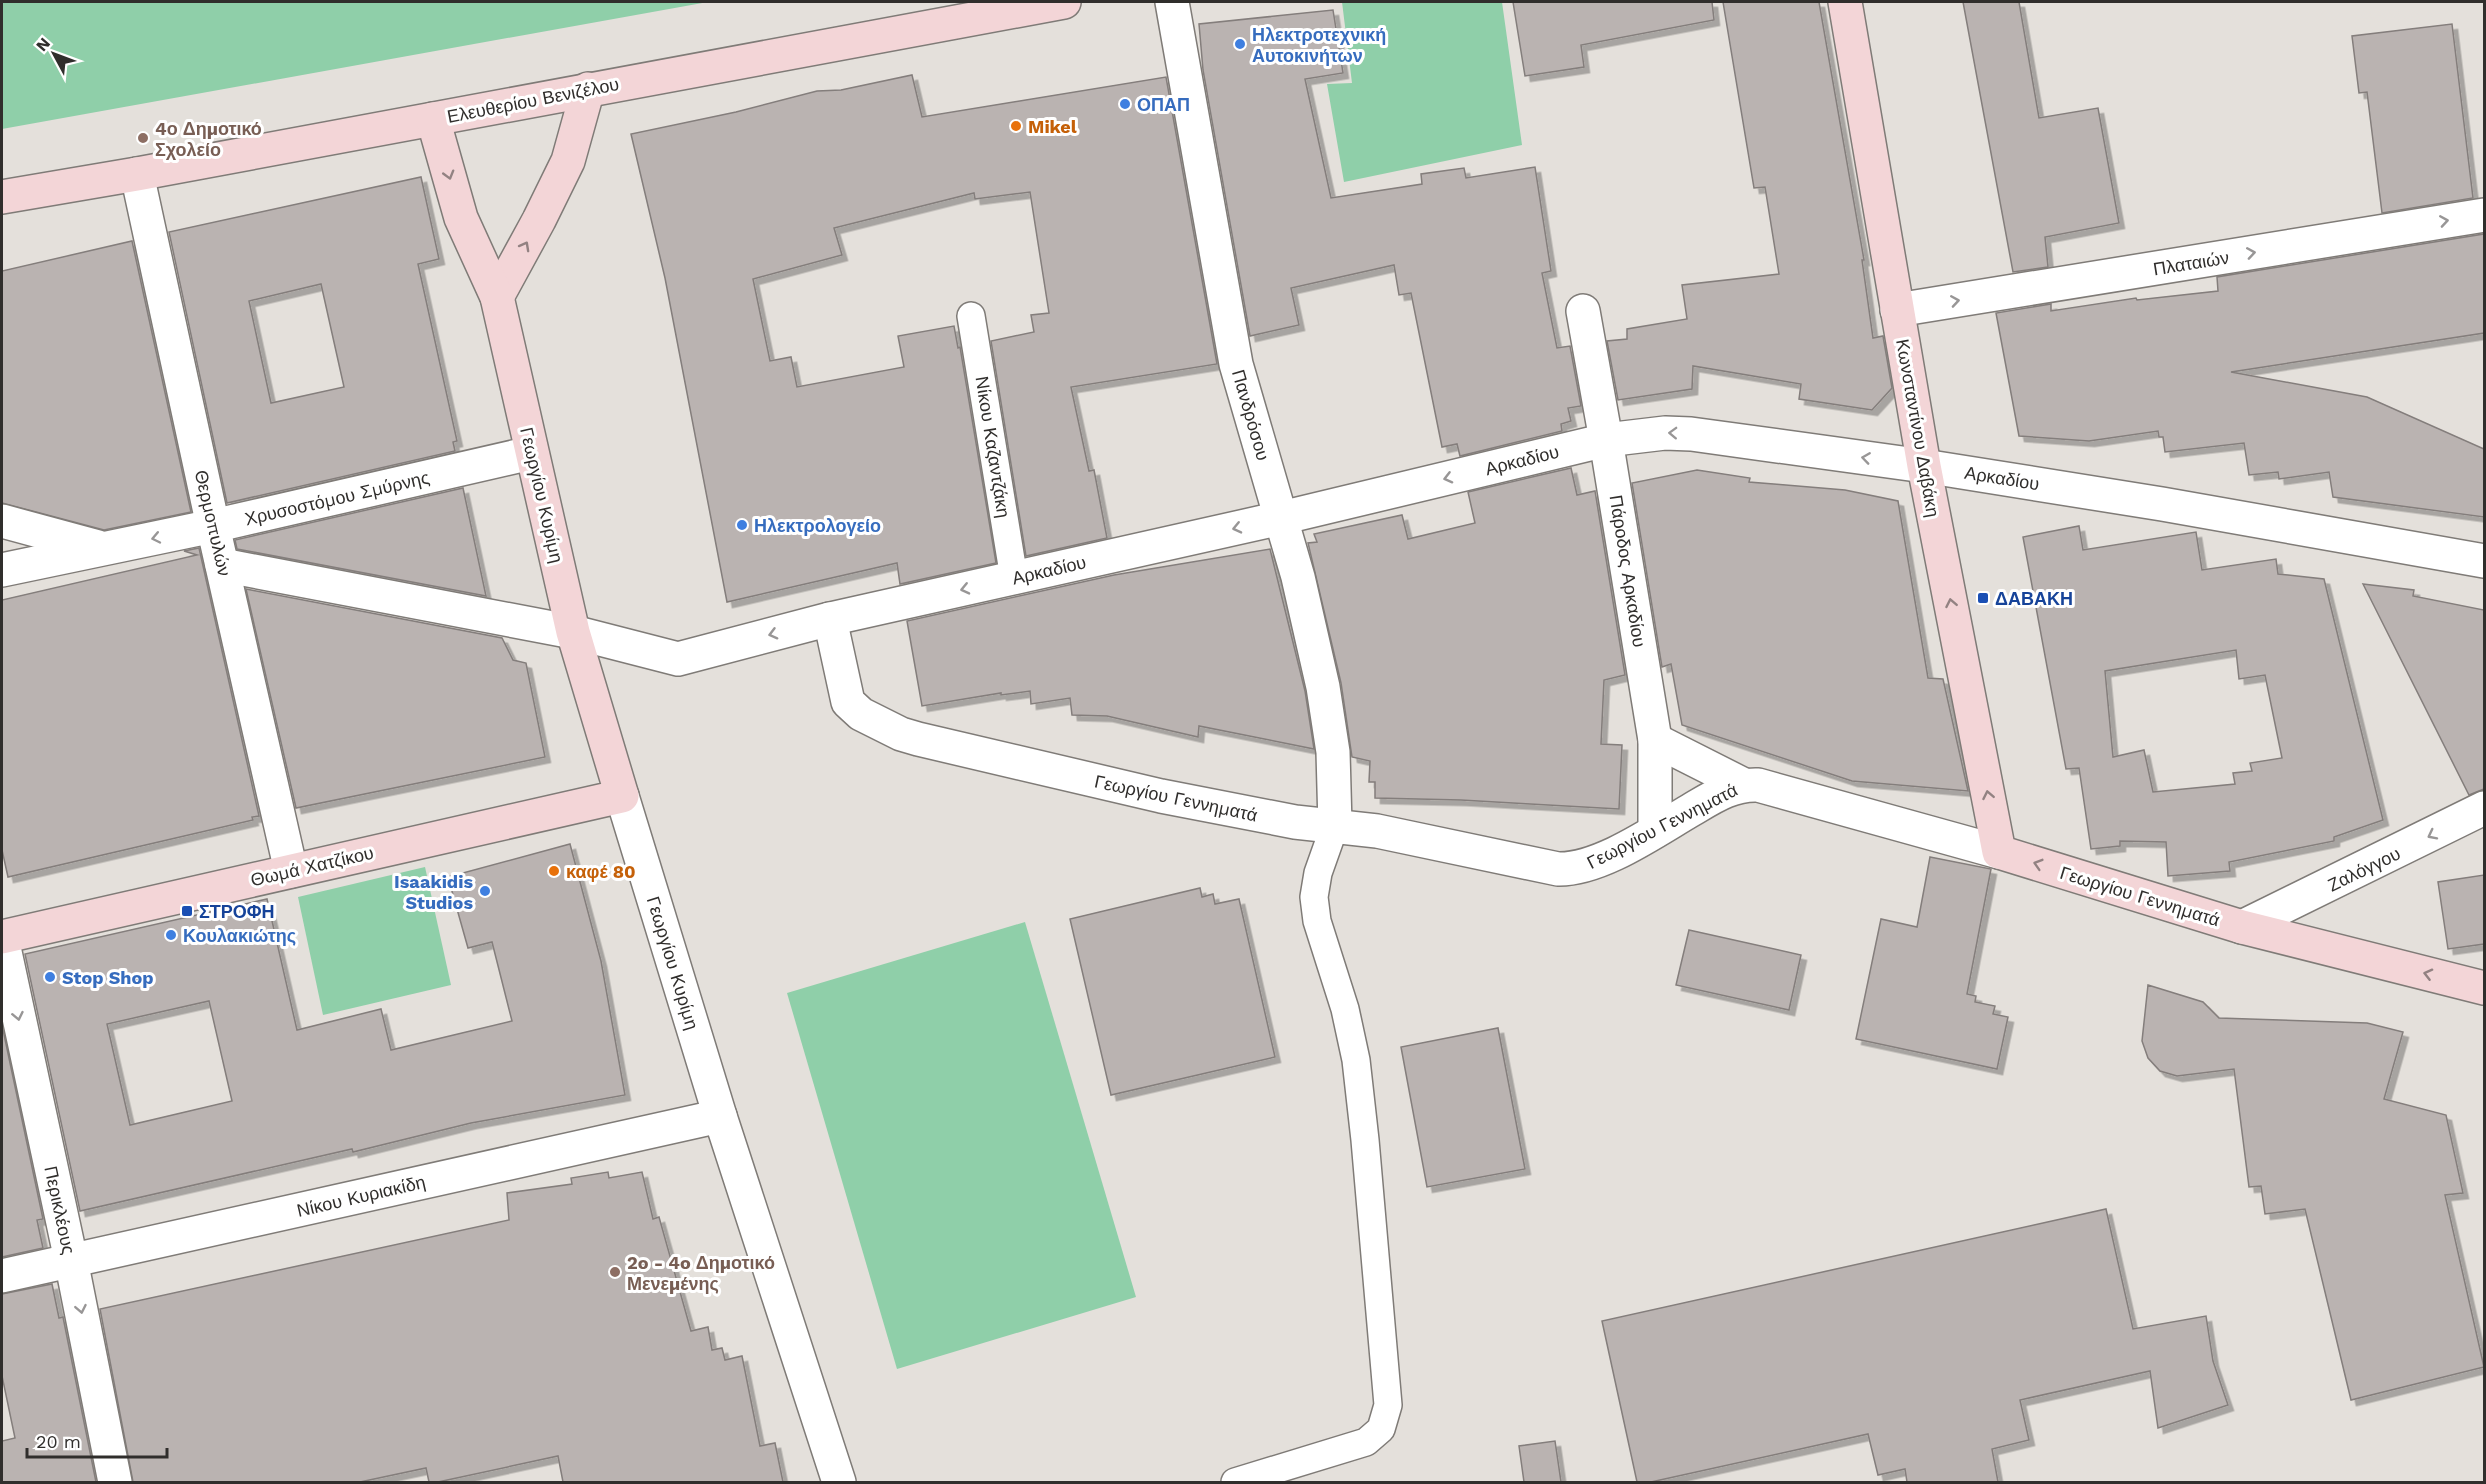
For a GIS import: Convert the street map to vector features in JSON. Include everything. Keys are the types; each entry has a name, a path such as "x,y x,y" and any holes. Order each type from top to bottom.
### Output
{"street":[{"name":"Ελευθερίου Βενιζέλου","path":"2,197 1064,2"},
{"name":"Πανδρόσου","path":"1172,2 1236,364 1298,577 1323,687 1333,752 1335,825"},
{"name":"Κωνσταντίνου Δαβάκη","path":"1845,2 1924,466 1999,852"},
{"path":"497,297 568,161 588,89"},
{"name":"Γεωργίου Κυρίμη","path":"433,119 462,218 497,297 573,632 720,1116 839,1482"},
{"name":"Θερμοπυλών","path":"137,174 291,871"},
{"name":"Πλαταιών","path":"1898,310 2484,215"},
{"name":"Πάροδος Αρκαδίου","path":"1583,311 1655,740 1655,831"},
{"name":"Αρκαδίου","path":"222,566 573,632 678,659 830,619 1281,518 1606,440 1665,433 1690,434 1924,466 2162,504 2484,561"},
{"name":"Χρυσοστόμου Σμύρνης","path":"2,570 213,526 531,453"},
{"path":"2,521 105,549"},
{"name":"Γεωργίου Γεννηματά","path":"830,619 848,702 861,714 901,734 1161,796 1294,822 1377,831 1558,869 1575,870 1588,866 1655,831 1720,793 1742,784 1758,784 1999,852 2242,927 2484,988"},
{"path":"1655,740 1742,784"},
{"name":"Θωμά Χατζίκου","path":"2,938 622,795"},
{"name":"Ζαλόγγου","path":"2242,927 2484,808"},
{"name":"Περικλέους","path":"2,938 116,1482"},
{"name":"Νίκου Κυριακίδη","path":"2,1276 720,1116"}],"lane":[{"name":"Νίκου Καζαντζάκη","path":"971,316 1014,578"},
{"path":"1235,1482 1366,1442 1381,1429 1388,1405 1356,1060 1345,1009 1317,921 1314,897 1318,873 1335,825"}],"green space":[{"path":"2,2 708,2 2,129"},
{"path":"1342,2 1502,2 1522,145 1344,182 1327,84 1352,83"},
{"path":"425,867 451,985 323,1015 298,897"},
{"path":"1025,922 1136,1297 897,1369 787,993"}],"building":[{"path":"1513,2 1712,2 1714,20 1581,45 1584,67 1525,76"},
{"path":"1723,2 1819,2 1864,260 1862,260 1873,338 1883,336 1892,388 1872,410 1799,399 1801,384 1693,366 1692,389 1618,400 1607,341 1627,339 1627,329 1687,319 1682,285 1779,274 1765,187 1754,188"},
{"path":"1963,2 2019,2 2039,118 2098,108 2119,223 2045,237 2048,267 2013,272"},
{"path":"1333,10 1343,73 1305,79 1331,198 1422,184 1421,174 1464,168 1466,178 1535,167 1551,271 1542,273 1557,348 1570,346 1581,406 1568,408 1571,421 1561,424 1562,431 1460,456 1457,444 1442,447 1411,293 1399,295 1394,265 1291,288 1299,325 1250,336 1203,70 1199,24"},
{"path":"2452,24 2473,198 2382,213 2367,92 2359,93 2352,36"},
{"path":"912,75 922,117 1166,77 1217,364 1071,387 1089,471 1094,470 1107,538 1026,556 991,341 1034,332 1031,315 1049,313 1030,192 975,199 974,193 834,228 842,255 753,279 770,361 791,357 797,387 904,367 898,336 954,326 958,348 960,347 996,563 900,584 897,563 727,602 665,278 631,134 736,112 817,91 841,90"},
{"path":"421,177 439,259 418,264 457,441 453,442 455,451 227,503 169,232","holes":["321,284 344,387 271,403 249,301"]},
{"path":"2484,234 2484,333 2231,372 2367,397 2484,449 2484,517 2333,497 2329,472 2279,479 2278,472 2249,475 2244,443 2165,452 2163,437 2159,437 2158,431 2089,441 2019,436 1996,313 2051,304 2051,311 2136,298 2137,300 2218,291 2217,277"},
{"path":"132,241 191,512 104,530 2,503 2,271"},
{"path":"1571,468 1577,495 1595,491 1625,675 1604,680 1601,744 1622,745 1619,809 1461,800 1375,798 1375,782 1369,782 1370,761 1352,757 1341,683 1308,543 1317,542 1314,534 1402,515 1408,539 1475,523 1468,492"},
{"path":"1697,470 1750,478 1749,482 1845,490 1898,501 1928,678 1943,679 1968,791 1852,781 1682,725 1671,664 1662,667 1632,483"},
{"path":"463,488 486,596 237,549 235,540"},
{"path":"2079,526 2083,550 2196,532 2202,570 2276,559 2278,574 2324,579 2383,820 2334,837 2334,841 2229,862 2230,871 2168,876 2166,842 2120,841 2120,846 2091,849 2079,768 2066,769 2023,537","holes":["2236,650 2239,679 2265,675 2282,758 2250,763 2252,771 2233,773 2235,784 2153,792 2144,750 2113,757 2105,671"]},
{"path":"199,548 259,816 252,817 253,820 8,877 2,850 2,600 197,555 184,551"},
{"path":"1270,549 1305,691 1314,749 1199,726 1198,737 1107,716 1072,715 1070,698 1031,704 1030,691 1001,695 1001,693 922,706 907,621 1114,575"},
{"path":"2363,584 2414,590 2413,596 2484,610 2484,789 2469,795"},
{"path":"246,589 502,638 513,660 526,663 545,757 296,808"},
{"path":"570,844 601,961 625,1095 471,1123 353,1152 352,1149 80,1211 25,954 267,899 297,1030 381,1009 391,1050 512,1021 492,942 468,948 448,877","holes":["209,1001 232,1101 130,1125 107,1024"]},
{"path":"1930,857 1991,869 1967,994 1976,996 1975,1002 1995,1006 1993,1014 2008,1017 1997,1069 1856,1039 1881,919 1917,927"},
{"path":"2484,875 2484,944 2448,949 2438,882"},
{"path":"1200,888 1202,897 1213,894 1215,904 1239,899 1275,1057 1111,1095 1070,919"},
{"path":"1689,930 1801,955 1789,1010 1676,985"},
{"path":"2148,985 2203,1002 2219,1018 2367,1023 2403,1032 2384,1099 2446,1115 2463,1193 2445,1195 2484,1367 2351,1400 2305,1209 2265,1214 2261,1186 2249,1187 2234,1069 2177,1076 2160,1071 2148,1058 2142,1041"},
{"path":"2,1025 43,1219 37,1220 43,1248 2,1257"},
{"path":"1498,1028 1525,1169 1427,1187 1401,1047"},
{"path":"608,1172 609,1178 642,1172 653,1219 659,1217 691,1331 708,1327 712,1350 722,1348 725,1360 742,1356 760,1446 775,1443 783,1482 563,1482 558,1456 438,1482 429,1482 426,1468 360,1482 133,1482 100,1309 509,1220 507,1193 572,1184 571,1178"},
{"path":"2106,1209 2133,1329 2206,1316 2213,1361 2228,1405 2158,1428 2150,1371 2020,1400 2029,1440 1992,1449 1998,1482 1907,1482 1905,1469 1878,1475 1868,1434 1651,1482 1637,1482 1602,1321"},
{"path":"52,1284 59,1318 63,1317 96,1482 2,1482 2,1441 15,1438 2,1376 2,1294"},
{"path":"1555,1441 1561,1482 1524,1482 1519,1446"}],"place":[{"name":"Ηλεκτροτεχνική Αυτοκινήτων","path":"1240,44"},
{"name":"ΟΠΑΠ","path":"1125,104"},
{"name":"Mikel","path":"1016,126"},
{"name":"4ο Δημοτικό Σχολείο","path":"143,138"},
{"name":"Ηλεκτρολογείο","path":"742,525"},
{"name":"ΔΑΒΑΚΗ","path":"1983,598"},
{"name":"καφέ 80","path":"554,871"},
{"name":"Isaakidis Studios","path":"485,891"},
{"name":"ΣΤΡΟΦΗ","path":"187,911"},
{"name":"Κουλακιώτης","path":"171,935"},
{"name":"Stop Shop","path":"50,977"},
{"name":"2o - 4o Δημοτικό Μενεμένης","path":"615,1272"}]}
